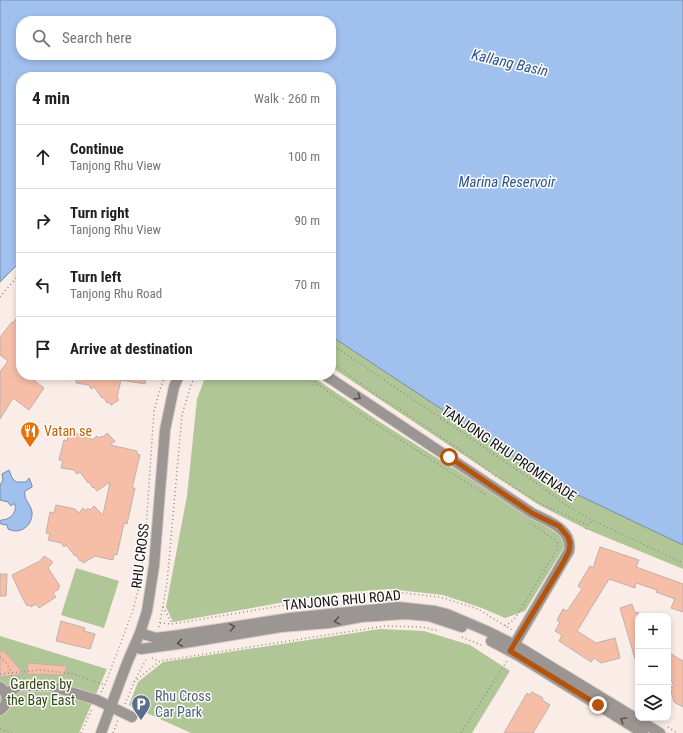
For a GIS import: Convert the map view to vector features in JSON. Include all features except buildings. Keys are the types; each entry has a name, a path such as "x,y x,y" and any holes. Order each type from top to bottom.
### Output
{"street":[{"name":"RHU CROSS","path":"101,733 126,663 140,633 147,611 154,566 165,430 174,387 177,380"},
{"path":"332,380 526,509 559,526 568,537 570,544 569,551 512,648"},
{"name":"TANJONG RHU ROAD","path":"140,633 156,638 290,618 398,607 435,611 446,614 512,648 600,702 643,733"},
{"name":"TANJONG RHU ROAD","path":"134,647 141,649 282,627 329,623 361,617 405,614 429,616 462,627 512,648"},
{"path":"0,710 7,703 3,691 18,686 52,686 79,693 111,705 132,717"},
{"name":"TANJONG RHU ROAD","path":"600,702 660,733"}],"path":[{"path":"0,297 16,278"},
{"name":"TANJONG RHU PROMENADE","path":"336,347 570,507 592,520 683,563"},
{"path":"336,366 379,397 406,413 465,453 491,473 539,503 587,525"},
{"path":"81,733 96,700 105,685 140,583 146,529 154,411 158,393 163,380"},
{"path":"311,380 363,416 488,496"},
{"path":"586,529 587,525 592,520"},
{"path":"505,626 516,617 558,549 558,544 554,539 527,522"},
{"path":"160,623 172,624 206,617 226,616 315,601"},
{"path":"163,607 172,624"},
{"path":"134,682 160,661 386,626 422,626 444,632"},
{"path":"458,635 487,648"},
{"path":"148,656 160,661"},
{"path":"0,657 12,673"},
{"path":"461,733 507,661 510,663"},
{"path":"0,674 47,670 73,674 105,685"},
{"path":"0,729 12,733"}],"green space":[{"path":"336,339 555,484 683,545 683,569 586,529 539,505 336,370"},
{"path":"204,380 317,380 383,424 558,534 566,544 525,611 505,618 482,608 443,595 389,589 336,593 173,622 166,607 187,496 197,399"},
{"path":"76,568 119,581 104,628 61,615"},
{"path":"380,629 424,631 470,645 510,671 472,733 191,733 129,705 138,682 163,662"},
{"name":"Gardens by the Bay East","path":"0,636 107,669 79,733 0,733"}],"water":[{"name":"Marina Reservoir","path":"0,0 683,0 683,545 555,484 336,339 336,72 16,72 16,266 0,282"},
{"path":"9,470 12,478 16,482 26,482 29,478 32,485 32,487 25,491 25,494 32,512 32,517 25,528 17,531 8,529 7,525 1,524 0,522 1,520 10,517 15,510 15,504 11,506 8,502 0,500 0,485 3,480 2,474"}],"place":[{"name":"Vatan se","path":"30,448"},
{"name":"Rhu Cross Car Park","path":"141,721"}],"route":[{"path":"449,457 532,513 559,526 568,537 570,544 569,551 563,563 510,651 598,705"}],"water label":[{"name":"Kallang Basin","path":"510,63"}]}
